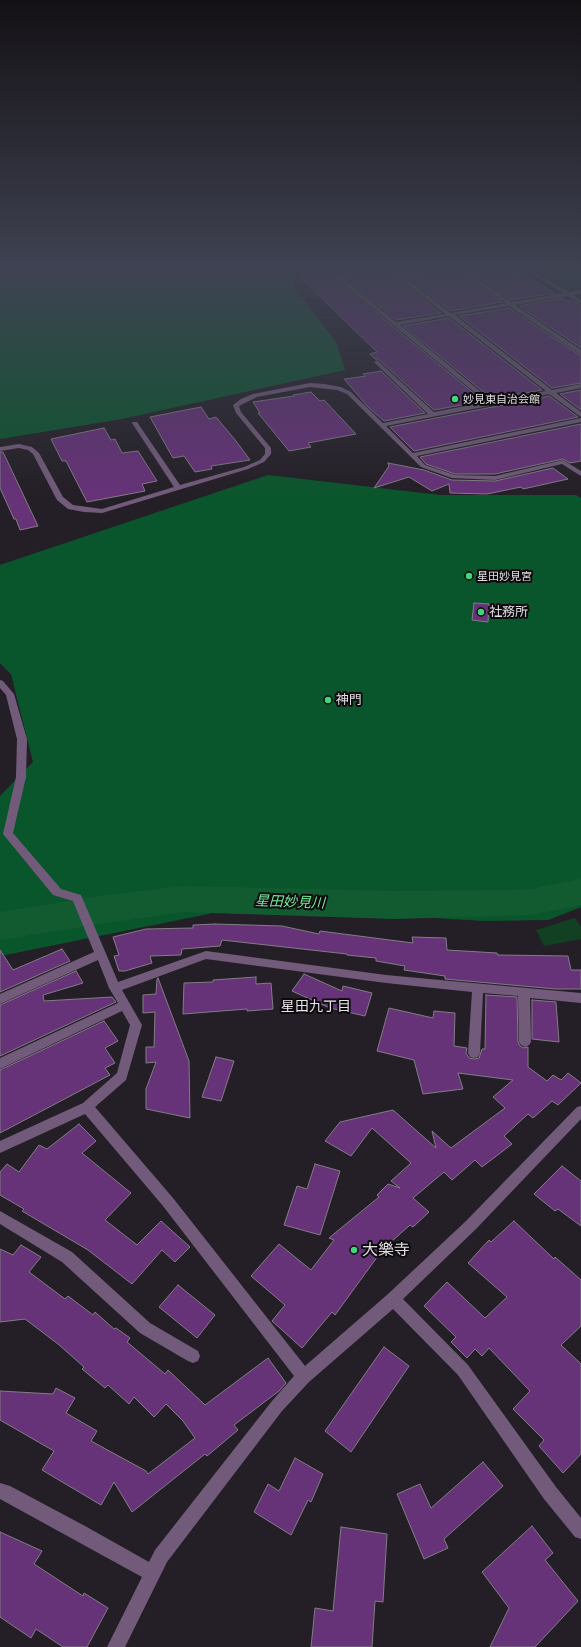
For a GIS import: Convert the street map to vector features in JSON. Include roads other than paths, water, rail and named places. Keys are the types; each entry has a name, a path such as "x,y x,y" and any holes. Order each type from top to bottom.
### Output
{"street":[{"path":"418,344 491,403"},
{"path":"489,344 581,415"},
{"path":"568,344 581,353"},
{"path":"377,362 432,414"},
{"path":"0,449 19,446 30,448 36,453 60,498 71,507 84,510 102,511 246,468 262,461 268,454 268,448 238,412 236,405 255,395 310,385 339,388 348,393 423,466 454,477 495,478 564,462 581,474"},
{"path":"380,425 581,386"},
{"path":"411,455 581,420"},
{"path":"135,423 178,488"},
{"path":"0,683 10,694 22,739 21,777 8,834 57,892 77,898 115,988 136,1025 122,1076 87,1107 0,1147"},
{"path":"0,999 101,954"},
{"path":"115,988 206,955 386,979 581,998"},
{"path":"474,1053 478,989"},
{"path":"524,993 525,1042"},
{"path":"0,1064 125,1005"},
{"path":"87,1107 168,1202 304,1377"},
{"path":"116,1647 161,1556 277,1406 304,1377 393,1299 471,1225 581,1111"},
{"path":"0,1217 67,1257 145,1328 193,1356"},
{"path":"393,1299 462,1370 550,1493 581,1531"},
{"path":"0,1492 4,1492 152,1573"}],"waterway":[{"name":"星田妙見川","path":"0,926 100,910 183,899 394,905 508,903 531,902 581,892"}],"place":[{"name":"妙見東自治会館","path":"455,399"},
{"name":"星田妙見宮","path":"469,576"},
{"name":"社務所","path":"481,612"},
{"name":"神門","path":"328,700"},
{"name":"大樂寺","path":"354,1250"}],"district":[{"name":"星田九丁目","path":"316,1006"}]}
